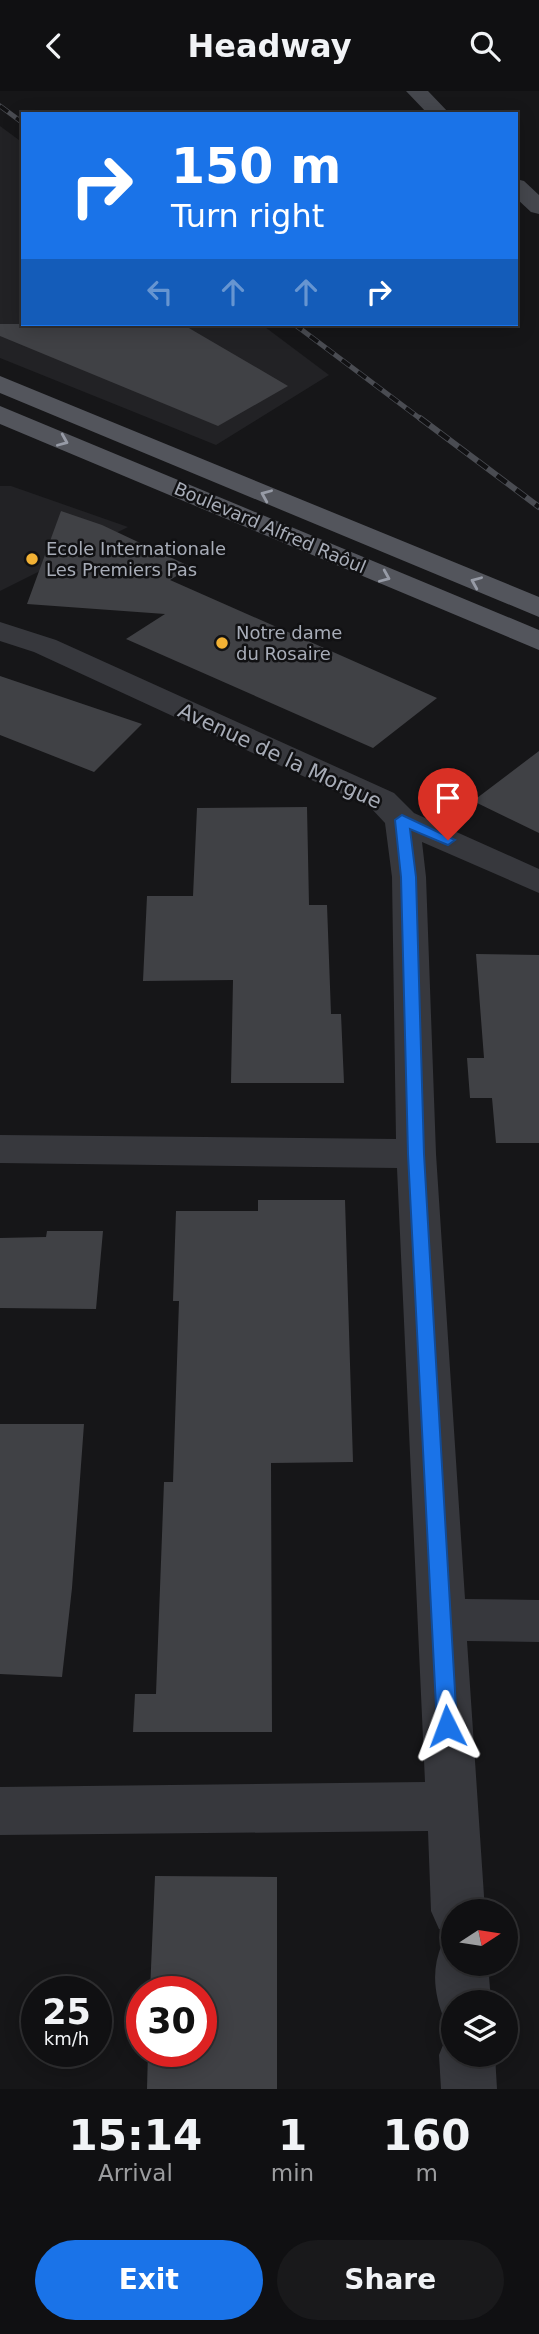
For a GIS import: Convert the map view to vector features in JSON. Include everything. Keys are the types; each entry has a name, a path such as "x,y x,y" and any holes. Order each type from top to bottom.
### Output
{"main road":[{"path":"416,91 438,112"},
{"path":"518,188 539,207"},
{"path":"0,384 539,608"},
{"name":"Boulevard Alfred Raôul","path":"0,414 539,641"}],"street":[{"name":"Avenue de la Morgue","path":"0,631 45,646 382,800 402,820 409,877 416,1154 457,1899"},
{"path":"402,820 539,882"},
{"path":"0,1149 416,1154"},
{"path":"441,1620 539,1621"},
{"path":"0,1811 452,1806"},
{"path":"468,2067 469,2089"}],"shaded area":[{"path":"0,126 21,142 21,326 264,326 329,375 216,445 0,358"},
{"name":"Ecole Internationale Les Premiers Pas","path":"0,486 11,486 128,527 0,591"}],"building":[{"path":"0,324 185,326 288,386 218,426 0,336"},
{"path":"61,511 102,525 191,567 170,580 437,698 373,748 126,639 165,614 27,604"},
{"path":"0,676 142,724 94,772 0,735"},
{"path":"539,751 539,833 473,801"},
{"path":"307,807 309,905 327,905 331,1014 341,1014 344,1083 231,1083 233,980 143,981 147,896 193,896 197,808"},
{"path":"476,954 539,955 539,1143 496,1143 492,1098 470,1098 467,1058 484,1058"},
{"path":"258,1200 345,1200 353,1462 271,1463 272,1732 133,1732 135,1694 156,1694 164,1482 173,1482 179,1301 173,1301 176,1211 258,1211"},
{"path":"47,1231 103,1231 96,1309 0,1308 0,1238 46,1237"},
{"path":"0,1424 84,1424 72,1588 62,1677 0,1674"},
{"path":"155,1876 277,1877 277,2089 147,2089 148,2067 217,2067 217,1976 151,1976"}],"railway":[{"path":"0,106 21,122"},
{"path":"297,326 422,420"},
{"path":"420,418 539,507"}],"place":[{"name":"Ecole Internationale Les Premiers Pas","path":"32,559"},
{"name":"Notre dame du Rosaire","path":"222,643"}],"route":[{"path":"447,1726 416,1154 409,877 402,820 448,840"}]}
